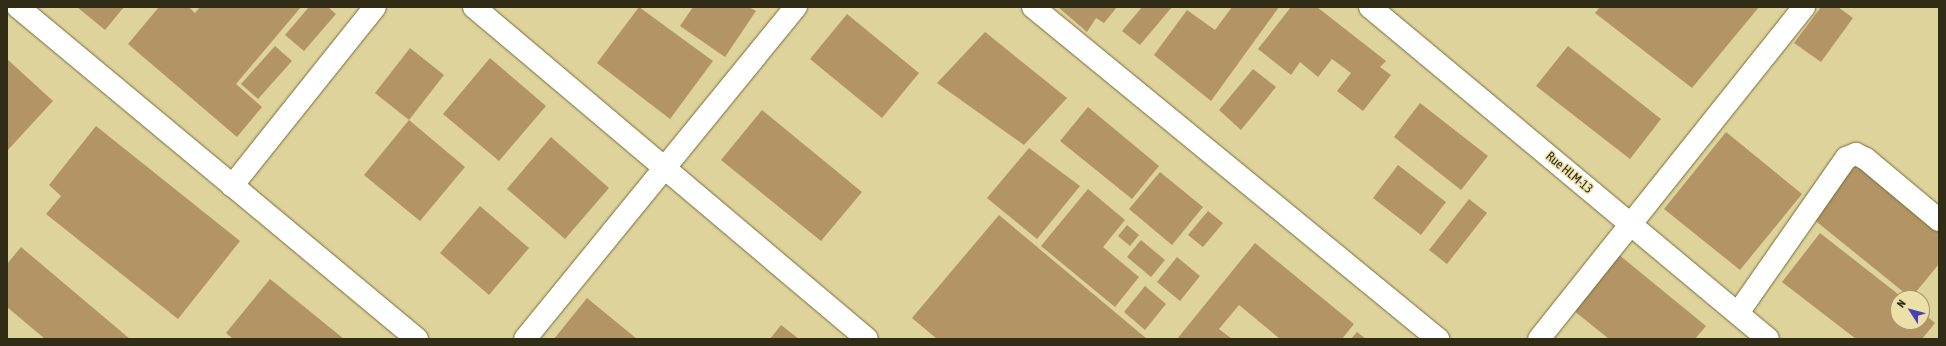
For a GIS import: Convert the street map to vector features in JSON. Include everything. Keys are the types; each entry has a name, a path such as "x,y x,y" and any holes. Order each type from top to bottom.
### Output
{"street":[{"path":"18,7 417,339"},
{"path":"232,186 375,7"},
{"path":"474,7 867,339"},
{"path":"525,339 667,169 796,7"},
{"path":"1033,7 1438,339"},
{"name":"Rue HLM-13","path":"1370,7 1768,339"},
{"path":"1539,339 1632,225 1804,7"},
{"path":"1738,313 1846,158 1856,154 1866,160 1939,220"}],"building":[{"path":"77,7 124,7 105,30"},
{"path":"159,7 189,7 195,13 200,7 301,7 236,84 262,107 237,137 128,44"},
{"path":"309,7 328,7 336,14 304,51 285,35"},
{"path":"639,7 713,61 670,119 597,63"},
{"path":"693,7 749,7 756,11 725,57 680,26"},
{"path":"1058,7 1117,7 1104,23 1096,18 1087,32"},
{"path":"1142,7 1172,7 1140,45 1122,31"},
{"path":"1232,7 1279,7 1211,101 1154,55 1187,10 1215,30"},
{"path":"1291,7 1317,7 1386,61 1380,67 1391,75 1363,111 1337,91 1351,73 1332,59 1318,77 1300,62 1291,75 1258,49"},
{"path":"1600,7 1759,7 1692,88 1595,13"},
{"path":"1821,7 1838,7 1853,18 1821,62 1794,43"},
{"path":"847,14 919,73 882,118 810,59"},
{"path":"985,32 1067,98 1024,145 937,83"},
{"path":"275,46 292,61 258,99 241,84"},
{"path":"1568,46 1661,119 1630,159 1536,86"},
{"path":"410,48 444,75 409,120 375,93"},
{"path":"490,58 546,106 499,161 443,114"},
{"path":"7,59 53,101 7,151"},
{"path":"1253,69 1276,87 1241,130 1219,110"},
{"path":"1420,103 1488,156 1461,190 1394,137"},
{"path":"1088,107 1159,166 1132,199 1060,141"},
{"path":"762,110 862,192 821,241 721,160"},
{"path":"409,120 465,167 420,221 364,175"},
{"path":"96,126 240,241 178,319 46,214 61,196 49,185"},
{"path":"1726,132 1802,194 1740,270 1664,209"},
{"path":"551,137 609,188 565,239 507,189"},
{"path":"1029,148 1080,186 1037,239 987,198"},
{"path":"1857,164 1939,232 1939,264 1918,290 1901,290 1812,218"},
{"path":"1398,165 1446,202 1421,235 1373,198"},
{"path":"1160,172 1203,207 1172,245 1129,209"},
{"path":"1088,189 1125,220 1103,247 1139,277 1115,307 1041,246"},
{"path":"1469,199 1487,213 1447,264 1429,250"},
{"path":"480,206 529,248 489,295 440,253"},
{"path":"1208,211 1223,223 1203,247 1188,235"},
{"path":"999,215 1147,339 937,339 912,318"},
{"path":"1127,225 1139,235 1130,246 1118,236"},
{"path":"1820,233 1893,290 1890,290 1890,330 1929,330 1922,339 1856,339 1782,282"},
{"path":"1141,240 1165,260 1151,277 1127,257"},
{"path":"1255,243 1354,324 1342,339 1280,339 1239,305 1219,329 1232,339 1177,339"},
{"path":"21,247 130,339 45,339 7,307 7,264"},
{"path":"1618,254 1706,326 1695,339 1609,339 1573,310"},
{"path":"1177,257 1200,276 1180,301 1157,282"},
{"path":"270,279 344,339 233,339 226,333"},
{"path":"1145,286 1166,304 1145,330 1124,312"},
{"path":"587,298 637,339 554,339"},
{"path":"1930,319 1935,323 1930,329"},
{"path":"781,325 799,339 770,339"},
{"path":"1357,332 1366,339 1351,339"}]}
